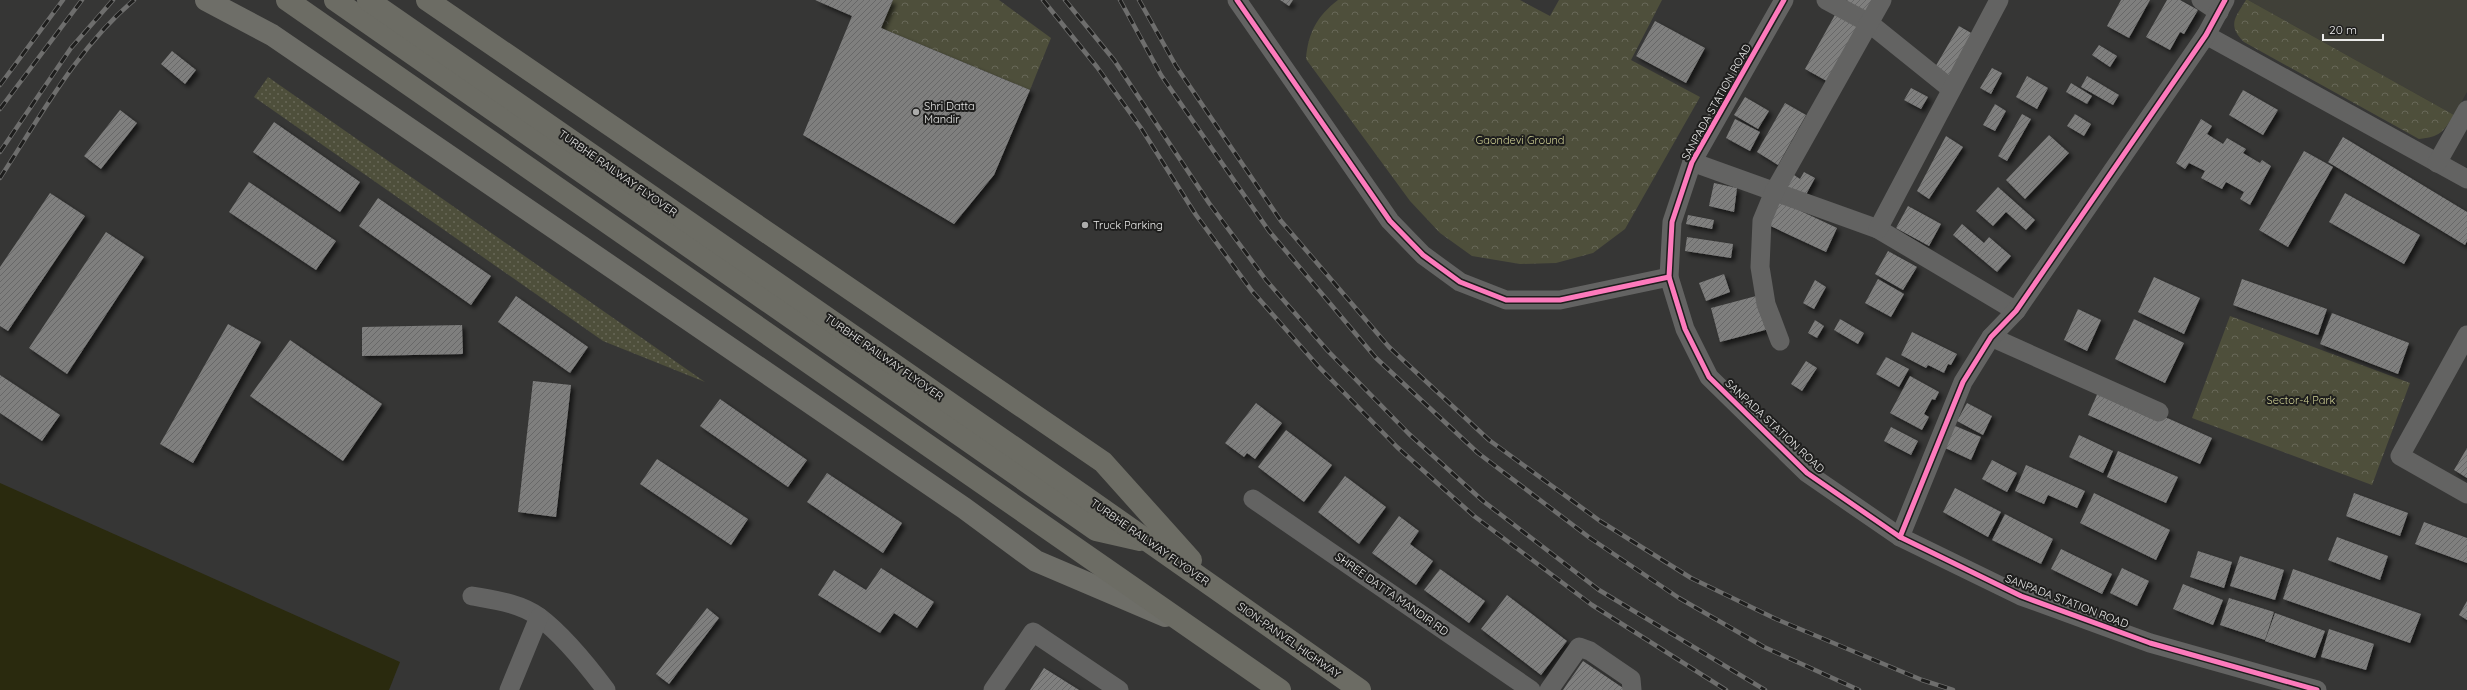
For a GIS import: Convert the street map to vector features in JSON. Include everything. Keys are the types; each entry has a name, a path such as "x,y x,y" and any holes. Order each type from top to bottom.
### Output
{"highway":[{"path":"335,0 1096,530 1152,543"},
{"name":"TURBHE RAILWAY FLYOVER","path":"368,0 1152,543 1217,590"},
{"name":"TURBHE RAILWAY FLYOVER","path":"427,0 1103,462 1217,590"},
{"path":"289,2 832,377 1280,690"},
{"name":"SION-PANVEL HIGHWAY","path":"1217,590 1360,690"}],"main road":[{"path":"206,0 272,35 964,508 1036,561 1190,626"}],"street":[{"path":"1237,0 1390,221 1423,255 1460,282 1506,300 1560,300 1669,277"},
{"name":"SANPADA STATION ROAD","path":"1784,0 1692,162 1672,222 1669,277 1685,329 1709,377 1807,473 1900,537 2020,596 2150,643 2318,690"},
{"path":"1826,0 1869,23 1951,90"},
{"path":"1780,341 1766,304 1760,268 1762,221 1774,192 1882,0"},
{"path":"1878,229 1998,0"},
{"path":"1900,537 1963,382 1991,337 2016,311 2206,35 2222,6 2201,0"},
{"path":"2206,35 2467,179"},
{"path":"2437,163 2467,110"},
{"path":"1692,162 1878,229 2016,311"},
{"path":"2467,335 2400,456 2467,494"},
{"path":"1991,337 2159,412"},
{"name":"SHREE DATTA MANDIR RD","path":"1253,499 1531,690"},
{"path":"472,596 505,602 539,616 587,664 606,690"},
{"path":"509,690 539,616"},
{"path":"993,690 1033,632 1119,690"},
{"path":"1549,690 1579,647 1590,652 1631,679 1632,690"}],"shaded area":[{"path":"2248,0 2467,0 2467,92 2454,115"},
{"path":"0,483 400,662 389,690 0,690"}],"green space":[{"path":"893,0 999,0 1051,38 1030,90 881,28"},
{"name":"Gaondevi Ground","path":"1338,0 1520,0 1550,16 1559,0 1662,0 1631,60 1700,97 1625,229 1593,253 1556,263 1520,264 1472,256 1440,233 1410,201 1306,59 1311,33 1324,12"},
{"path":"2246,0 2454,115 2444,130 2440,133 2432,137 2419,139 2244,42 2236,31 2234,21"},
{"path":"268,77 705,382 603,341 254,97"},
{"name":"Sector-4 Park","path":"2230,316 2410,383 2372,485 2192,418"}],"building":[{"name":"Shri Datta Mandir","path":"815,0 893,0 881,28 1030,90 994,175 954,224 803,135 852,16"},
{"path":"1280,0 1293,0 1289,6"},
{"path":"1847,0 1876,0 1865,20 1843,7"},
{"path":"2121,0 2150,0 2129,38 2107,26"},
{"path":"2167,0 2180,0 2198,10 2184,34 2180,32 2170,50 2146,37"},
{"path":"1836,13 1863,28 1832,84 1805,69"},
{"path":"1655,21 1705,48 1686,83 1636,56"},
{"path":"1959,26 1978,37 1953,80 1934,69"},
{"path":"2099,45 2117,56 2110,67 2092,55"},
{"path":"172,51 196,70 185,84 161,64"},
{"path":"1992,68 2002,73 1991,94 1980,88"},
{"path":"2027,76 2048,88 2037,109 2016,97"},
{"path":"2087,76 2119,95 2113,105 2081,87"},
{"path":"2071,83 2092,96 2087,104 2066,92"},
{"path":"1911,88 1928,97 1921,109 1904,100"},
{"path":"2243,90 2278,110 2263,135 2229,115"},
{"path":"1745,97 1769,111 1758,129 1734,115"},
{"path":"1785,103 1806,115 1778,165 1757,152"},
{"path":"1995,104 2006,111 1995,131 1983,125"},
{"path":"120,110 137,123 101,169 84,156"},
{"path":"2022,114 2031,119 2007,161 1998,156"},
{"path":"2075,114 2091,124 2084,136 2067,126"},
{"path":"1735,119 1760,132 1750,151 1726,138"},
{"path":"2201,119 2212,126 2207,134 2223,144 2227,138 2246,149 2243,153 2260,163 2262,160 2271,166 2250,205 2240,199 2244,192 2226,182 2222,189 2201,178 2205,171 2189,163 2185,169 2176,163"},
{"path":"274,122 360,182 340,212 253,152"},
{"path":"2049,135 2069,153 2025,199 2006,180"},
{"path":"1946,136 1963,147 1929,199 1917,191"},
{"path":"2343,137 2467,212 2467,241 2465,245 2328,162"},
{"path":"2304,151 2333,167 2288,247 2259,230"},
{"path":"1804,172 1815,178 1802,202 1781,190 1791,173 1800,179"},
{"path":"249,182 336,241 316,270 229,212"},
{"path":"1714,183 1737,188 1734,212 1709,206"},
{"path":"1998,187 2035,220 2026,230 2006,212 1993,226 1976,211"},
{"path":"50,193 85,216 8,331 0,326 0,267"},
{"path":"2345,193 2420,235 2404,264 2329,222"},
{"path":"378,198 491,276 471,305 359,226"},
{"path":"1775,199 1837,228 1826,252 1764,223"},
{"path":"1908,206 1941,224 1929,246 1896,228"},
{"path":"1688,215 1714,220 1712,229 1686,224"},
{"path":"1962,224 1984,243 1989,237 2011,256 1997,272 1953,235"},
{"path":"106,232 144,257 67,374 29,348"},
{"path":"1687,237 1733,244 1731,258 1685,251"},
{"path":"1888,251 1917,267 1903,290 1875,274"},
{"path":"1724,274 1730,292 1706,301 1699,283"},
{"path":"2154,277 2200,298 2184,334 2138,312"},
{"path":"1878,279 1904,294 1891,317 1865,303"},
{"path":"2242,279 2327,309 2318,335 2233,305"},
{"path":"1815,280 1826,287 1814,309 1803,303"},
{"path":"1760,295 1769,329 1720,342 1711,308"},
{"path":"516,296 588,347 570,373 498,322"},
{"path":"2078,309 2101,320 2087,351 2064,340"},
{"path":"2332,313 2409,343 2398,374 2320,344"},
{"path":"1840,319 1864,333 1858,344 1834,330"},
{"path":"2134,319 2184,343 2165,383 2115,359"},
{"path":"1815,320 1824,326 1817,338 1808,333"},
{"path":"228,324 261,342 193,463 160,444"},
{"path":"462,325 463,354 362,356 362,327"},
{"path":"1912,332 1957,354 1951,365 1948,364 1944,373 1928,365 1926,368 1901,355"},
{"path":"290,340 382,404 343,461 250,396"},
{"path":"1886,357 1909,369 1899,387 1876,374"},
{"path":"1806,361 1817,368 1802,391 1791,384"},
{"path":"0,375 60,415 42,441 0,413"},
{"path":"1910,376 1939,392 1935,400 1932,399 1924,414 1929,417 1922,430 1890,413"},
{"path":"533,381 571,385 556,517 518,512"},
{"path":"2100,388 2212,438 2200,464 2088,415"},
{"path":"720,399 807,460 788,487 700,426"},
{"path":"1256,403 1282,423 1255,459 1247,453 1244,457 1225,443"},
{"path":"1967,403 1992,416 1983,435 1957,421"},
{"path":"1953,425 1981,437 1971,460 1943,447"},
{"path":"1891,427 1918,441 1911,455 1884,441"},
{"path":"1286,430 1332,465 1304,502 1258,467"},
{"path":"2079,435 2113,451 2103,473 2069,457"},
{"path":"2467,448 2467,478 2454,470"},
{"path":"2118,451 2178,477 2166,503 2107,477"},
{"path":"657,459 748,519 731,545 640,484"},
{"path":"1992,460 2017,473 2007,492 1982,479"},
{"path":"2026,465 2085,491 2077,508 2048,495 2044,504 2015,491"},
{"path":"827,473 902,523 883,553 807,502"},
{"path":"1345,476 1386,507 1359,544 1318,512"},
{"path":"1955,488 2001,512 1988,537 1943,512"},
{"path":"2094,493 2170,530 2156,560 2080,523"},
{"path":"2354,493 2408,513 2400,536 2346,516"},
{"path":"2005,514 2053,539 2041,564 1992,540"},
{"path":"1399,516 1419,531 1410,544 1433,561 1416,585 1372,553"},
{"path":"2424,522 2467,538 2467,563 2415,544"},
{"path":"2337,537 2388,556 2380,580 2328,560"},
{"path":"2061,549 2112,574 2102,594 2051,569"},
{"path":"2198,551 2232,562 2224,588 2190,577"},
{"path":"2240,556 2284,570 2275,600 2230,586"},
{"path":"881,568 934,602 917,628 894,613 880,633 818,595 834,570 866,590"},
{"path":"2122,568 2149,581 2137,606 2110,593"},
{"path":"1440,569 1485,601 1469,623 1424,590"},
{"path":"2293,569 2421,614 2410,643 2283,599"},
{"path":"2183,584 2223,600 2213,625 2173,609"},
{"path":"1507,595 1567,641 1541,675 1481,629"},
{"path":"2229,598 2274,612 2265,640 2220,625"},
{"path":"2467,601 2467,620 2459,615"},
{"path":"707,608 719,618 669,684 656,674"},
{"path":"2275,613 2325,631 2315,658 2265,641"},
{"path":"2329,629 2374,644 2366,670 2321,657"},
{"path":"1583,661 1626,690 1563,690"},
{"path":"1044,668 1079,690 1030,690"}],"railway":[{"path":"0,85 63,0"},
{"path":"0,109 82,0"},
{"path":"0,152 71,48 113,0"},
{"path":"0,178 77,61 95,39 134,0"},
{"path":"1043,0 1097,67 1141,128 1196,215 1252,291 1318,366 1397,447 1474,516 1592,605 1726,690"},
{"path":"1065,0 1114,60 1209,203 1266,280 1328,351 1409,434 1483,501 1599,590 1765,690"},
{"path":"1120,0 1161,75 1269,231 1376,358 1478,453 1590,538 1679,598 1764,647 1859,690"},
{"path":"1139,0 1176,66 1281,221 1389,347 1489,440 1600,521 1691,578 1776,619 1922,680 1953,690"}],"cycle path":[{"path":"1237,0 1390,221 1423,255 1460,282 1506,300 1560,300 1669,277"},
{"path":"1784,0 1692,162 1672,222 1669,277 1685,329 1709,377 1807,473 1900,537 2021,596 2150,643 2317,690"},
{"path":"1900,537 1963,382 1991,337 2016,311 2206,35 2225,0"}],"place":[{"name":"Shri Datta Mandir","path":"916,112"},
{"name":"Truck Parking","path":"1085,225"}]}
